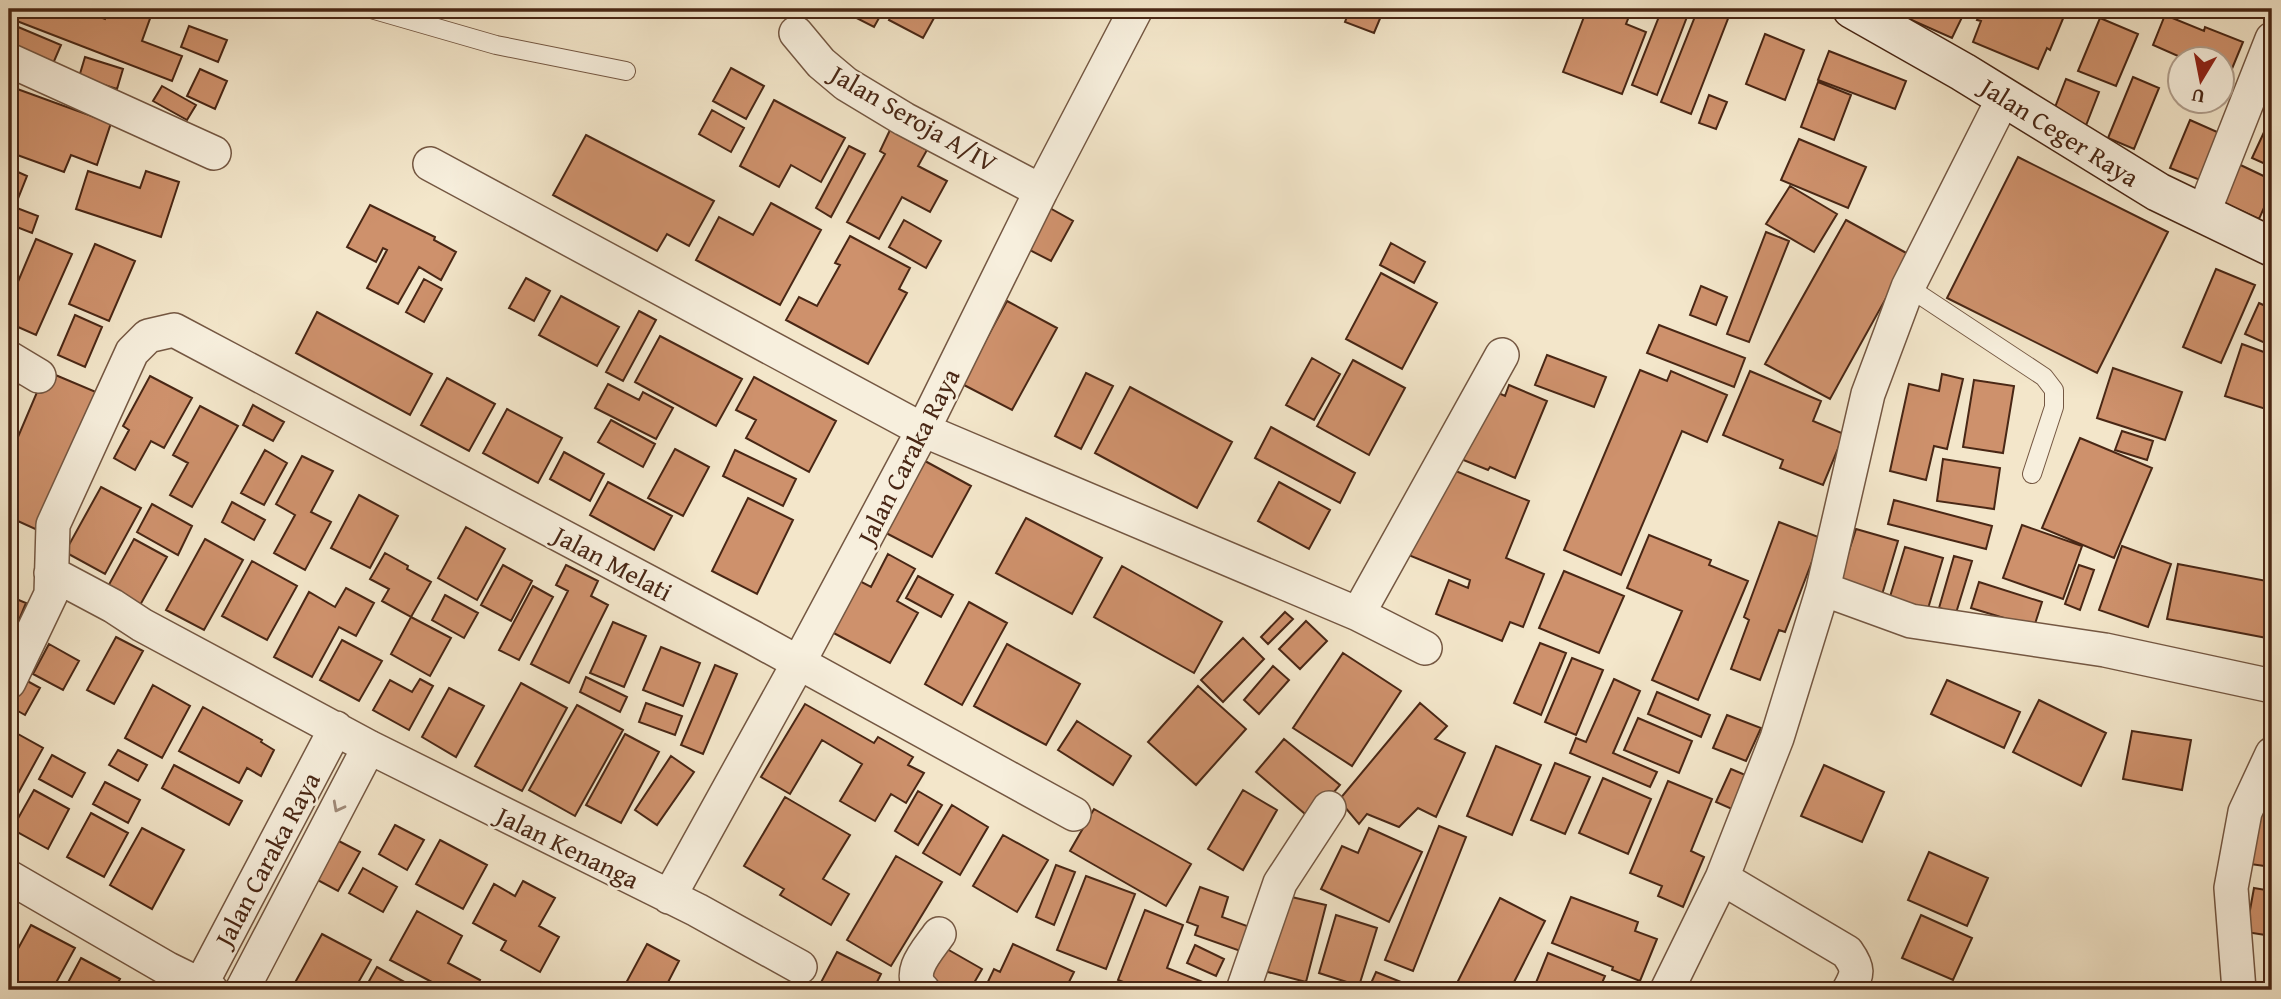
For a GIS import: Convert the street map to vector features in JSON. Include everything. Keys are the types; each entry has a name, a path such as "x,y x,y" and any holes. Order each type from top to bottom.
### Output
{"main road":[{"name":"Jalan Ceger Raya","path":"1852,9 2004,97 2158,192 2272,247"}],"street":[{"name":"Jalan Caraka Raya","path":"669,897 923,430 1041,191 1136,9"},
{"name":"Jalan Seroja A/IV","path":"796,33 821,64 846,84 904,119 1041,191"},
{"path":"2203,214 2272,39"},
{"path":"9,60 214,153"},
{"path":"1667,990 1721,878 1777,738 1823,589 1868,394 1908,287 2004,97"},
{"path":"430,164 923,430 1357,614 1425,648"},
{"name":"Jalan Melati","path":"51,573 53,526 132,352 148,336 174,330 799,662 1074,814"},
{"path":"1357,614 1502,355"},
{"path":"9,358 39,376"},
{"path":"9,682 51,594 51,573"},
{"name":"Jalan Kenanga","path":"51,573 369,747 669,897 800,967"},
{"path":"1823,589 1911,621 2105,650 2272,686"},
{"name":"Jalan Caraka Raya","path":"203,989 336,728"},
{"name":"Jalan Caraka Raya","path":"242,990 369,747"},
{"path":"2239,990 2231,888 2245,812 2272,754"},
{"path":"1243,990 1280,883 1329,808"},
{"path":"9,877 203,989"},
{"path":"1721,878 1847,953 1854,962 1857,975 1849,990"},
{"path":"923,990 916,983 915,975 939,934"}],"lane":[{"path":"371,9 496,45 626,71"},
{"path":"1908,287 2044,377 2054,390 2054,407 2032,474"}],"building":[{"path":"9,9 79,9 105,19 109,9 141,9 152,13 142,41 182,56 172,81 9,18"},
{"path":"839,9 884,9 874,27"},
{"path":"896,9 939,9 923,38 889,20"},
{"path":"1350,9 1384,9 1374,33 1345,22"},
{"path":"1587,9 1595,12 1597,9 1632,9 1626,24 1646,32 1622,94 1563,72"},
{"path":"1662,9 1690,9 1657,95 1632,85"},
{"path":"1698,9 1710,9 1729,16 1691,114 1661,102"},
{"path":"1911,9 1966,9 1952,38 1907,18"},
{"path":"1982,9 2067,9 2050,50 2047,48 2038,69 1973,42 1981,21 1977,20"},
{"path":"2165,15 2204,31 2205,27 2243,42 2236,59 2236,46 2166,46 2166,51 2153,45"},
{"path":"2100,18 2138,34 2116,86 2078,71"},
{"path":"11,24 61,45 52,66 9,48"},
{"path":"189,26 227,40 218,62 181,47"},
{"path":"1765,34 1804,50 1785,100 1746,84"},
{"path":"1829,51 1906,81 1895,109 1818,80"},
{"path":"85,57 123,69 117,89 79,77"},
{"path":"731,68 764,86 746,119 713,101"},
{"path":"200,69 227,81 215,109 187,96"},
{"path":"2133,77 2159,88 2134,149 2108,138"},
{"path":"2066,79 2099,92 2085,128 2052,115"},
{"path":"1818,82 1851,95 1834,140 1801,127"},
{"path":"9,86 111,123 97,165 71,155 64,172 9,152"},
{"path":"162,86 196,105 187,120 153,101"},
{"path":"1709,95 1727,102 1716,129 1699,123"},
{"path":"774,100 845,138 821,182 791,165 779,187 740,166"},
{"path":"712,110 744,128 731,152 699,134"},
{"path":"2272,115 2272,167 2252,158"},
{"path":"2190,120 2224,135 2205,182 2170,168"},
{"path":"890,130 927,150 918,166 947,181 930,212 902,197 879,239 847,222 885,154 880,151"},
{"path":"586,135 714,201 689,246 667,234 657,251 553,195"},
{"path":"1799,139 1866,167 1848,208 1781,180"},
{"path":"849,146 865,154 831,217 816,208"},
{"path":"2018,157 2168,232 2097,373 1947,298"},
{"path":"2230,160 2272,180 2272,190 2259,219 2213,198"},
{"path":"9,168 27,176 17,201 9,197"},
{"path":"88,171 140,188 146,171 179,182 161,237 76,209"},
{"path":"1790,186 1837,214 1814,252 1766,224"},
{"path":"1039,202 1073,221 1051,261 1016,243"},
{"path":"771,203 821,230 780,305 696,260 719,217 753,235"},
{"path":"9,205 38,216 32,233 9,224"},
{"path":"370,205 435,237 434,240 456,252 441,280 419,267 398,304 367,288 387,250 383,248 376,262 347,247"},
{"path":"904,220 941,241 926,268 889,247"},
{"path":"1846,220 1910,255 1830,399 1765,364"},
{"path":"1766,232 1789,241 1749,342 1727,334"},
{"path":"850,236 910,268 899,289 907,293 868,364 786,320 799,297 817,306 840,265 835,263"},
{"path":"36,239 72,254 36,335 9,323 9,303"},
{"path":"1391,243 1425,262 1414,283 1380,265"},
{"path":"95,244 135,261 109,321 69,304"},
{"path":"2216,269 2255,285 2221,363 2183,347"},
{"path":"1381,273 1437,303 1402,369 1346,339"},
{"path":"526,278 550,291 534,321 509,308"},
{"path":"424,279 442,289 424,322 406,312"},
{"path":"1701,286 1727,297 1716,325 1690,315"},
{"path":"561,296 619,327 597,366 539,335"},
{"path":"1007,301 1057,328 1012,410 962,384"},
{"path":"2259,303 2272,309 2272,346 2245,334"},
{"path":"639,311 656,320 623,381 606,372"},
{"path":"317,312 432,374 410,415 296,353"},
{"path":"75,315 102,327 85,367 58,355"},
{"path":"1659,325 1745,358 1734,387 1647,353"},
{"path":"660,336 742,379 716,426 635,382"},
{"path":"2242,344 2272,355 2272,411 2225,396"},
{"path":"1547,355 1606,377 1594,407 1535,385"},
{"path":"1312,358 1340,374 1314,420 1286,405"},
{"path":"1353,360 1405,388 1369,455 1317,426"},
{"path":"2113,368 2182,392 2165,440 2097,418"},
{"path":"1640,370 1667,381 1671,371 1727,395 1707,442 1682,431 1621,575 1564,550"},
{"path":"46,371 103,395 44,533 9,517 9,458"},
{"path":"1750,371 1821,401 1813,421 1844,434 1823,485 1780,468 1783,460 1723,435"},
{"path":"1086,373 1113,386 1081,449 1055,436"},
{"path":"1942,374 1963,379 1947,449 1934,446 1926,480 1890,471 1909,384 1939,391"},
{"path":"150,376 192,398 164,448 151,441 135,470 114,458 129,430 123,426"},
{"path":"9,377 20,381 9,407"},
{"path":"754,377 836,421 809,472 746,438 756,420 736,410"},
{"path":"447,378 495,404 469,451 421,425"},
{"path":"1974,380 2014,386 2003,453 1963,447"},
{"path":"608,384 639,400 643,392 673,408 656,439 595,408"},
{"path":"1509,385 1547,401 1515,478 1456,457 1485,387 1505,396"},
{"path":"1130,387 1232,442 1197,508 1095,453"},
{"path":"253,405 284,422 273,441 243,425"},
{"path":"200,406 238,426 192,507 170,495 188,463 173,455"},
{"path":"507,409 562,438 538,483 483,453"},
{"path":"611,420 655,444 643,467 598,442"},
{"path":"1271,427 1355,473 1340,503 1255,458"},
{"path":"2122,431 2153,441 2147,460 2115,450"},
{"path":"2080,438 2152,468 2114,558 2042,528"},
{"path":"675,449 709,467 683,516 648,498"},
{"path":"265,450 287,463 264,505 241,493"},
{"path":"735,450 796,479 783,506 723,476"},
{"path":"564,452 604,474 590,501 550,479"},
{"path":"302,456 333,471 311,512 331,522 305,570 274,553 295,515 276,504"},
{"path":"1943,459 2000,468 1994,509 1937,501"},
{"path":"925,461 971,486 932,557 886,533"},
{"path":"1441,465 1529,501 1506,558 1544,574 1523,627 1510,622 1502,641 1436,614 1449,580 1468,588 1470,580 1406,554"},
{"path":"608,482 672,516 654,550 590,515"},
{"path":"1279,482 1330,510 1309,549 1258,521"},
{"path":"101,487 141,508 105,574 65,552"},
{"path":"359,495 398,516 370,568 331,548"},
{"path":"748,498 793,520 757,594 712,571"},
{"path":"1894,500 1992,526 1986,549 1888,524"},
{"path":"232,502 265,520 254,540 222,522"},
{"path":"152,504 192,526 178,555 137,532"},
{"path":"1026,518 1102,558 1072,614 996,573"},
{"path":"1779,522 1821,538 1785,632 1779,630 1760,680 1731,669 1749,620 1744,617"},
{"path":"2022,525 2082,546 2063,599 2003,578"},
{"path":"466,527 505,549 477,600 438,578"},
{"path":"1856,529 1898,541 1881,598 1838,585"},
{"path":"1649,535 1711,560 1709,565 1748,581 1698,700 1652,680 1682,611 1627,588"},
{"path":"134,539 167,557 139,607 106,590"},
{"path":"205,539 243,560 204,630 166,610"},
{"path":"2122,546 2171,564 2148,627 2099,610"},
{"path":"1905,547 1943,558 1927,612 1889,600"},
{"path":"385,553 431,582 411,617 382,601 389,589 370,579"},
{"path":"888,554 915,569 897,601 918,613 890,663 828,630 856,579 871,587"},
{"path":"1954,556 1972,561 1956,613 1939,608"},
{"path":"252,561 297,586 267,640 222,616"},
{"path":"2178,564 2272,582 2272,639 2167,619"},
{"path":"503,565 532,581 511,621 481,605"},
{"path":"566,565 598,581 591,596 608,605 569,683 531,664 568,591 556,585"},
{"path":"2079,565 2094,570 2080,610 2065,604"},
{"path":"1122,566 1222,622 1194,673 1094,617"},
{"path":"1564,571 1624,596 1599,653 1539,628"},
{"path":"918,576 953,595 941,617 906,598"},
{"path":"1979,582 2042,602 2034,627 1971,608"},
{"path":"533,586 553,597 519,660 499,650"},
{"path":"346,588 374,603 356,636 339,627 312,677 274,657 309,592 335,607"},
{"path":"445,595 478,613 464,638 432,620"},
{"path":"9,596 26,603 9,644"},
{"path":"969,602 1007,623 962,705 925,684"},
{"path":"1285,612 1293,619 1268,644 1261,637"},
{"path":"411,617 451,638 430,676 391,654"},
{"path":"1306,621 1327,641 1300,669 1279,649"},
{"path":"613,622 646,636 624,687 590,673"},
{"path":"116,637 143,651 114,704 87,690"},
{"path":"1243,638 1264,659 1223,702 1201,680"},
{"path":"342,640 382,661 359,701 320,680"},
{"path":"1540,643 1566,653 1541,715 1514,703"},
{"path":"49,644 79,661 63,690 33,674"},
{"path":"1007,644 1080,684 1046,745 974,706"},
{"path":"661,647 700,663 683,706 643,690"},
{"path":"1343,653 1401,691 1352,766 1293,728"},
{"path":"1572,658 1603,670 1576,735 1545,722"},
{"path":"715,665 737,674 703,754 681,745"},
{"path":"1273,666 1289,680 1259,714 1244,700"},
{"path":"20,677 40,688 25,715 9,706 9,697"},
{"path":"586,677 627,697 620,712 580,692"},
{"path":"420,679 433,686 409,730 373,710 390,680 412,692"},
{"path":"1614,679 1640,691 1613,753 1657,772 1650,787 1570,753 1576,738 1586,742"},
{"path":"1947,680 2020,712 2004,748 1931,714"},
{"path":"521,683 567,708 522,791 475,766"},
{"path":"153,685 190,706 162,758 125,738"},
{"path":"1198,686 1246,729 1196,785 1148,742"},
{"path":"449,688 484,706 456,757 422,737"},
{"path":"1657,692 1710,715 1701,737 1648,714"},
{"path":"2039,700 2106,733 2081,786 2013,752"},
{"path":"646,703 682,716 675,735 639,722"},
{"path":"1420,703 1447,726 1435,739 1465,753 1436,817 1418,808 1399,827 1367,814 1359,824 1339,800"},
{"path":"805,704 874,743 878,737 913,757 908,765 924,773 906,803 891,794 875,821 840,801 862,764 822,740 790,794 761,777"},
{"path":"577,705 623,730 575,816 529,790"},
{"path":"203,707 262,740 261,742 274,750 261,776 247,768 239,783 179,751"},
{"path":"1727,715 1761,728 1746,761 1713,748"},
{"path":"1638,718 1692,741 1679,773 1624,750"},
{"path":"1077,721 1131,756 1113,785 1058,750"},
{"path":"9,729 43,748 9,810"},
{"path":"2132,731 2191,740 2182,790 2123,779"},
{"path":"625,734 659,752 621,823 586,805"},
{"path":"1284,739 1340,785 1311,819 1256,772"},
{"path":"1496,746 1541,765 1512,835 1467,816"},
{"path":"118,750 147,765 138,781 109,765"},
{"path":"52,755 85,773 72,797 39,779"},
{"path":"671,756 694,772 657,825 635,810"},
{"path":"1555,763 1590,777 1565,834 1531,820"},
{"path":"174,765 242,801 229,825 162,788"},
{"path":"1824,765 1884,792 1862,842 1801,816"},
{"path":"1731,769 1755,779 1741,813 1716,802"},
{"path":"1603,778 1651,799 1628,854 1579,833"},
{"path":"1668,781 1712,799 1691,851 1704,857 1683,907 1658,896 1662,886 1630,873"},
{"path":"105,782 140,800 128,823 93,804"},
{"path":"34,790 69,809 48,849 12,829"},
{"path":"1243,790 1277,810 1243,870 1208,849"},
{"path":"918,791 942,805 918,845 895,831"},
{"path":"785,797 850,835 823,879 849,894 831,925 780,895 784,889 744,866"},
{"path":"952,805 988,827 960,875 923,853"},
{"path":"2260,807 2272,809 2272,867 2250,864"},
{"path":"1094,809 1191,864 1166,906 1070,851"},
{"path":"91,813 128,833 104,877 67,857"},
{"path":"395,825 424,840 407,870 379,854"},
{"path":"1439,826 1466,837 1413,971 1385,960"},
{"path":"142,828 184,850 152,909 110,885"},
{"path":"1369,828 1422,852 1389,922 1321,889 1342,846 1358,853"},
{"path":"1003,835 1048,860 1017,912 973,886"},
{"path":"333,838 360,852 338,891 312,877"},
{"path":"440,840 487,865 463,909 416,884"},
{"path":"1929,852 1988,878 1967,926 1908,900"},
{"path":"896,856 942,882 891,966 847,940"},
{"path":"1056,865 1075,872 1054,925 1036,917"},
{"path":"363,868 397,887 383,912 349,893"},
{"path":"1086,876 1135,894 1106,969 1057,950"},
{"path":"523,881 555,898 539,926 559,937 540,972 501,950 506,941 473,923 494,884 515,896"},
{"path":"1200,887 1228,897 1222,917 1258,930 1249,954 1195,935 1198,926 1187,922"},
{"path":"2254,888 2272,891 2272,936 2246,932"},
{"path":"1283,895 1326,905 1306,982 1264,971"},
{"path":"1571,897 1638,922 1635,931 1657,939 1640,981 1612,970 1613,967 1552,943"},
{"path":"1500,898 1545,921 1510,990 1448,990 1450,985 1455,987"},
{"path":"1145,910 1183,925 1167,968 1223,990 1136,990 1137,987 1118,980"},
{"path":"417,911 462,936 448,963 480,980 474,990 447,990 390,960"},
{"path":"1336,915 1377,928 1359,986 1319,973"},
{"path":"1921,915 1972,938 1953,980 1902,958"},
{"path":"31,925 75,948 52,990 9,990 9,965"},
{"path":"322,934 371,960 354,990 292,988"},
{"path":"647,944 679,961 664,990 640,990 626,983"},
{"path":"1013,944 1074,972 1065,990 984,990 994,969 1000,972"},
{"path":"1195,945 1224,959 1216,976 1187,963"},
{"path":"947,949 982,969 970,990 934,990 925,985"},
{"path":"837,952 881,974 873,990 817,990"},
{"path":"1548,953 1605,976 1599,990 1533,990"},
{"path":"81,958 120,979 114,990 64,990"},
{"path":"377,967 419,990 364,990"},
{"path":"1376,972 1421,990 1368,990"}]}
